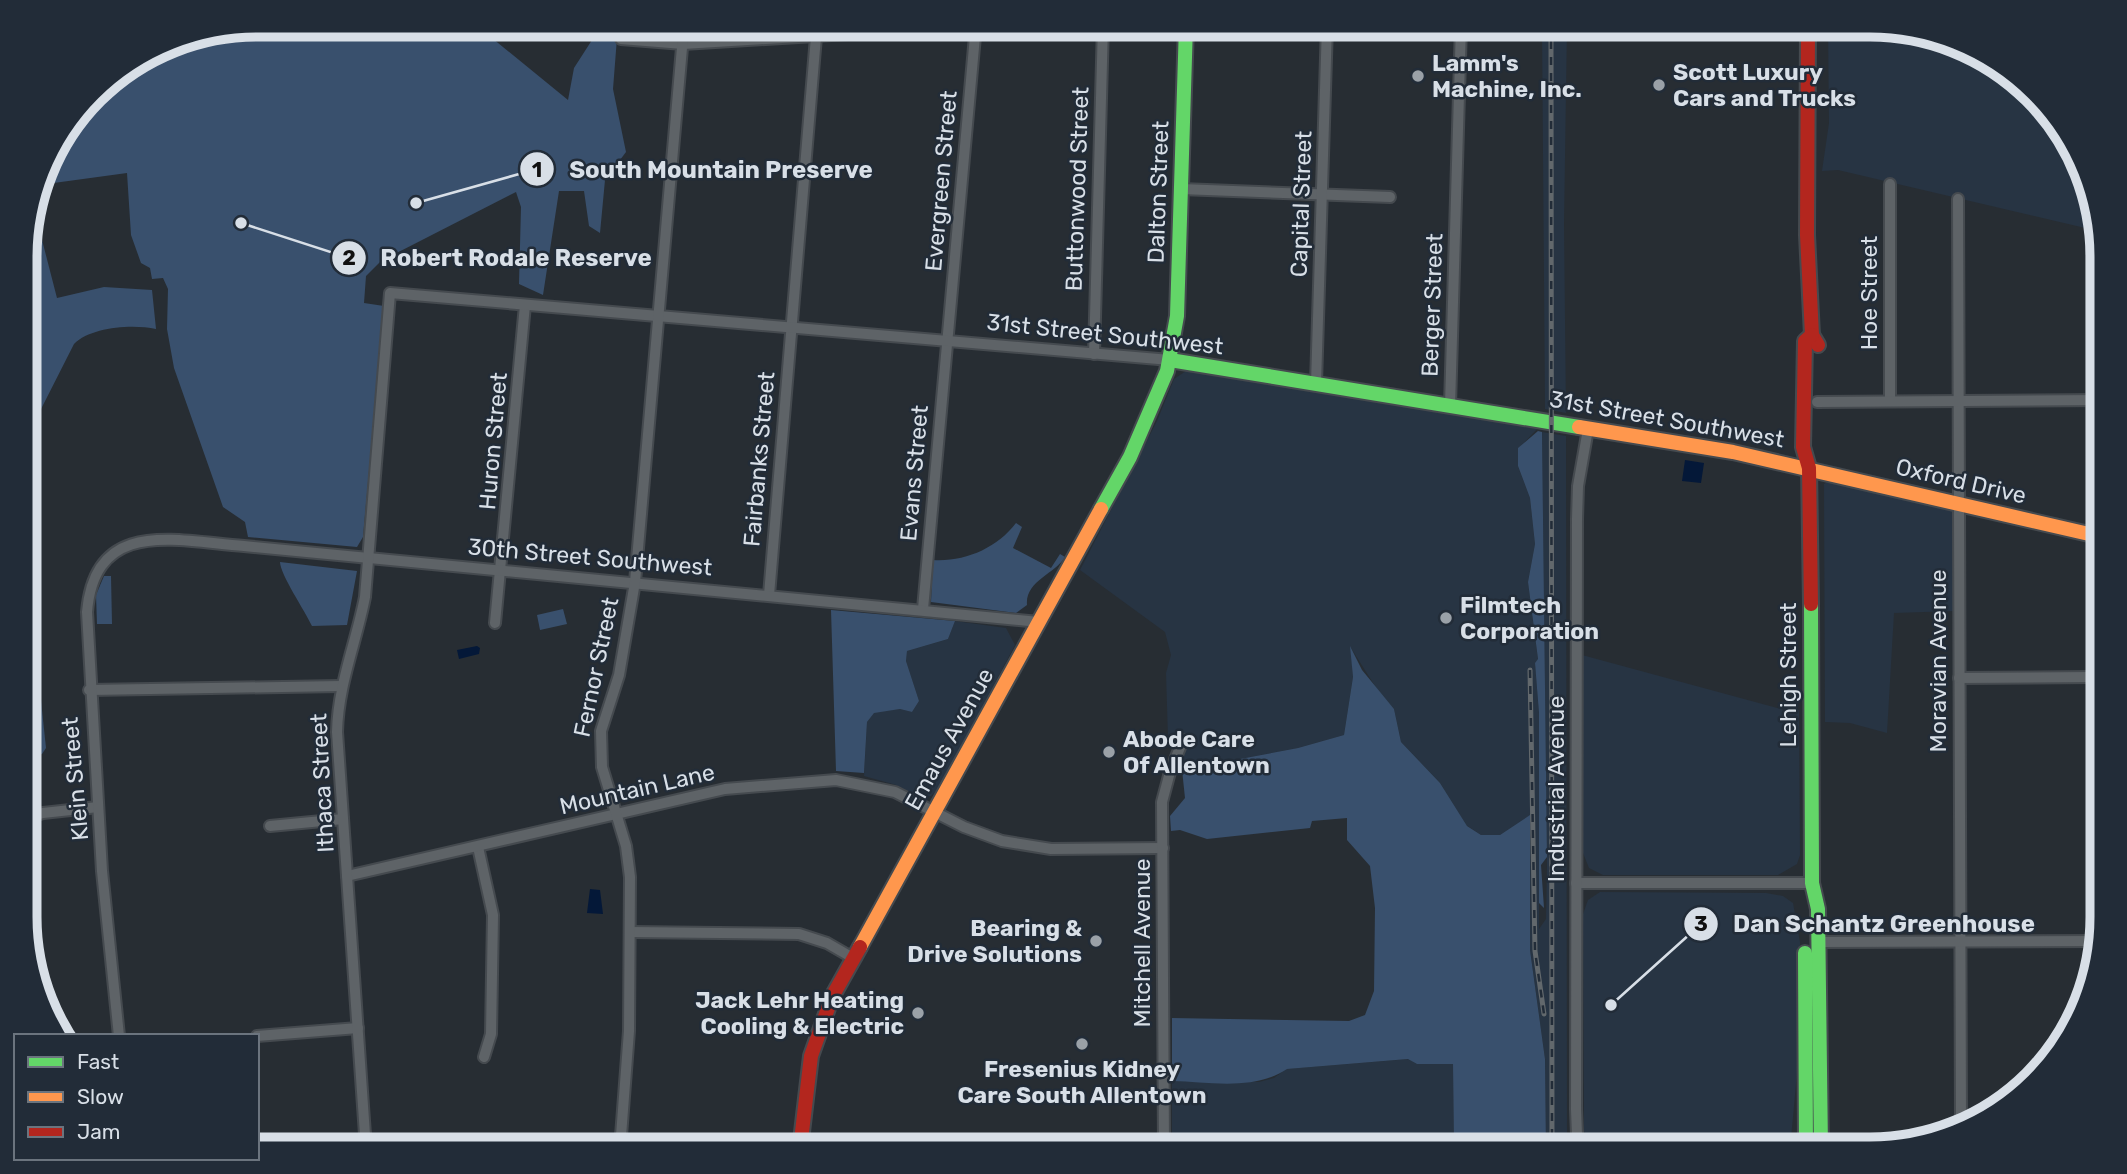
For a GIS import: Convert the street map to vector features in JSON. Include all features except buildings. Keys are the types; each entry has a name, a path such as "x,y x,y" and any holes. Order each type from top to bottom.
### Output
{"main road":[{"name":"Dalton Street","path":"1170,360 1177,316 1186,37"},
{"name":"Lehigh Street","path":"1808,37 1807,235 1812,335 1818,345 1816,445 1809,468"},
{"name":"Lehigh Street","path":"1812,335 1805,341 1803,447 1809,468 1812,883 1818,909 1821,1137"},
{"name":"31st Street Southwest","path":"1170,360 1809,468"},
{"name":"Emaus Avenue","path":"801,1137 807,1083 815,1043 832,997 1130,457 1170,360"},
{"name":"Oxford Drive","path":"1809,468 2090,534"},
{"name":"Lehigh Street","path":"1806,1137 1806,902 1812,883"},
{"path":"1797,1137 1805,1066"}],"street":[{"name":"Fernor Street","path":"621,1137 629,1031 630,877 618,815 602,766 601,731 619,675 635,582 683,37"},
{"path":"621,38 682,44 750,37"},
{"name":"Fairbanks Street","path":"769,595 816,37"},
{"name":"Evergreen Street","path":"947,341 975,37"},
{"name":"Buttonwood Street","path":"1094,354 1103,37"},
{"name":"Capital Street","path":"1316,384 1326,37"},
{"name":"Berger Street","path":"1450,406 1461,37"},
{"name":"Hoe Street","path":"1890,184 1890,401"},
{"path":"1181,189 1390,197"},
{"name":"Moravian Avenue","path":"1958,199 1961,1118"},
{"name":"31st Street Southwest","path":"390,293 1170,360"},
{"name":"Ithaca Street","path":"365,1137 337,732 341,686 360,621 369,559 390,293"},
{"name":"Huron Street","path":"495,623 526,305"},
{"name":"Evans Street","path":"923,610 947,341"},
{"path":"1817,402 2090,400"},
{"name":"Industrial Avenue","path":"1578,1137 1577,519 1578,486 1588,429"},
{"name":"30th Street Southwest","path":"136,540 191,542 635,582 1040,622"},
{"name":"Klein Street","path":"119,1034 89,690 87,612 90,582 104,561 136,540"},
{"path":"1959,678 2090,677"},
{"path":"89,690 341,686"},
{"name":"Mitchell Avenue","path":"1164,1137 1162,802 1183,740"},
{"name":"Mountain Lane","path":"348,876 725,789 836,780 882,787 979,834 1027,846 1163,848"},
{"path":"37,815 98,807"},
{"path":"270,826 343,820"},
{"path":"478,847 493,915 491,1034 484,1057"},
{"path":"1576,883 1812,883"},
{"path":"630,932 799,934 827,943 853,958"},
{"path":"1818,942 2089,941"},
{"path":"259,1036 358,1028"}],"shaded area":[{"path":"257,37 491,37 568,100 574,68 593,37 617,37 613,89 626,152 605,180 600,233 589,226 584,191 559,191 543,295 519,284 521,207 516,192 381,261 366,276 364,303 384,306 363,537 357,547 248,537 245,522 223,507 174,368 167,329 168,289 163,278 152,279 150,268 141,263 131,235 127,173 50,183 59,160 74,135 101,101 147,66 200,44"},
{"path":"1542,37 1567,37 1564,224 1566,413 1545,409"},
{"path":"1828,37 1899,39 1927,44 1954,54 1980,66 2004,82 2026,101 2045,123 2068,160 2079,186 2088,229 1838,170 1822,171 1829,123"},
{"path":"39,228 57,298 104,287 152,290 156,329 135,327 101,330 81,338 74,344 39,413 39,508"},
{"path":"1186,371 1538,428 1519,448 1518,466 1530,498 1535,544 1528,582 1538,660 1535,663 1539,713 1539,929 1546,919 1547,866 1542,432 1566,436 1567,1137 1546,1137 1545,1059 1530,950 1529,816 1500,835 1481,835 1466,825 1440,783 1401,742 1394,709 1380,694 1351,648 1353,677 1344,735 1298,748 1208,765 1181,760 1168,738 1166,673 1171,655 1165,632 1080,570 1157,421 1174,379"},
{"path":"1538,431 1542,432 1547,857 1541,865 1544,908 1539,903 1539,713 1535,663 1538,659 1528,582 1535,544 1530,498 1518,466 1518,448"},
{"path":"1685,460 1704,463 1701,483 1682,481"},
{"path":"1829,481 1954,511 1955,611 1894,613 1887,733 1850,723 1825,722 1824,484"},
{"path":"1016,523 1022,527 1013,548 1051,568 1060,554 1065,557 1031,590 1027,605 1016,613 931,602 933,560 957,559 979,552 1000,540"},
{"path":"280,562 357,571 347,625 312,626 288,584"},
{"path":"104,576 111,576 112,624 97,624 96,595"},
{"path":"563,609 567,624 540,630 537,615"},
{"path":"831,610 955,621 948,639 907,651 906,661 919,701 912,712 900,709 874,713 867,722 864,773 836,771"},
{"path":"955,621 1006,628 1015,645 938,789 931,796 921,798 896,785 864,776 867,722 874,712 900,709 912,712 919,701 906,661 907,651 948,639"},
{"path":"477,646 480,648 479,654 459,659 457,650"},
{"path":"1350,646 1362,670 1394,709 1401,742 1440,783 1467,826 1481,835 1500,835 1530,815 1530,950 1545,1059 1546,1137 1454,1137 1453,1064 1417,1064 1408,1059 1287,1069 1274,1076 1246,1083 1172,1081 1172,1018 1349,1021 1365,1015 1374,991 1375,908 1370,866 1347,840 1347,818 1312,821 1310,828 1207,839 1180,830 1171,831 1170,816 1185,798 1181,760 1208,765 1298,748 1344,735 1353,677"},
{"path":"1582,655 1788,711 1799,710 1800,855 1797,864 1778,875 1603,875 1589,868 1583,853"},
{"path":"37,663 46,748 42,754 37,755"},
{"path":"590,889 600,890 603,914 587,913"},
{"path":"1600,892 1766,893 1783,896 1793,903 1800,942 1800,997 1798,1063 1791,1137 1586,1137 1583,914 1588,900"},
{"path":"1409,1059 1417,1064 1453,1064 1454,1137 1172,1137 1172,1081 1259,1082 1274,1078 1286,1069"}],"railway":[{"path":"1551,37 1552,1137"},
{"path":"1530,670 1535,951 1544,1014"}],"traffic: fast":[{"path":"1101,509 1130,457 1167,371 1177,316 1186,37"},
{"path":"1170,360 1579,427"},
{"path":"1811,604 1812,883 1818,909 1821,1137"},
{"path":"1805,953 1806,1137"}],"traffic: slow":[{"path":"1579,427 1733,452 2090,534"},
{"path":"860,947 1101,509"}],"traffic: jam":[{"path":"1808,37 1807,235 1812,335 1818,345"},
{"path":"1811,604 1809,468 1803,447 1805,341 1812,335"},
{"path":"801,1137 811,1056 832,997 860,947"}],"place":[{"name":"Lamm's Machine, Inc.","path":"1418,76"},
{"name":"Scott Luxury Cars and Trucks","path":"1659,85"},
{"name":"South Mountain Preserve","path":"416,203"},
{"name":"Robert Rodale Reserve","path":"241,223"},
{"name":"Filmtech Corporation","path":"1446,618"},
{"name":"Abode Care Of Allentown","path":"1109,752"},
{"name":"Bearing & Drive Solutions","path":"1096,941"},
{"name":"Dan Schantz Greenhouse","path":"1611,1005"},
{"name":"Jack Lehr Heating Cooling & Electric","path":"918,1013"},
{"name":"Fresenius Kidney Care South Allentown","path":"1082,1044"}]}
